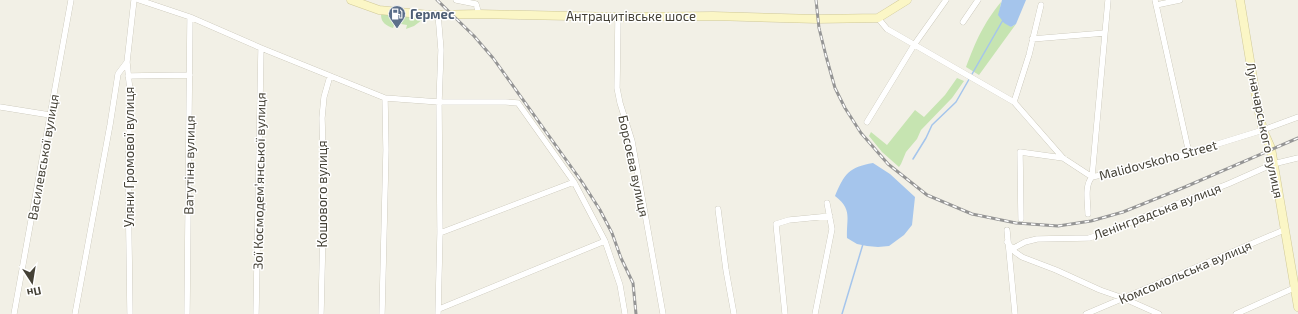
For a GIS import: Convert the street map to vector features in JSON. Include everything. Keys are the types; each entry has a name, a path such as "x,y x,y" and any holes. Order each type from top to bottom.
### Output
{"main road":[{"name":"Антрацитівське шосе","path":"351,0 379,10 438,14 618,17 713,16 817,19 878,18"},
{"path":"878,18 907,0"},
{"name":"Луначарського вулиця","path":"1240,0 1257,103 1263,130 1271,148 1284,230 1294,266 1294,288 1298,306"}],"street":[{"name":"Василевської вулиця","path":"14,314 71,0"},
{"name":"Уляни Громової вулиця","path":"130,314 128,173 130,91 127,62 134,0"},
{"path":"139,0 190,17 261,48 385,98 439,102 506,102 518,104 574,182 605,241 620,285 626,314"},
{"path":"456,0 476,4 480,14"},
{"path":"867,122 914,45 946,0"},
{"path":"963,22 978,0"},
{"path":"1088,214 1087,188 1089,180 1092,177 1108,0"},
{"path":"1180,0 1156,3 1189,153"},
{"path":"1014,102 1029,55 1041,5"},
{"path":"438,14 441,50 439,102 440,233 438,311 605,241"},
{"name":"Ватутіна вулиця","path":"187,314 190,17"},
{"name":"Борсоєва вулиця","path":"618,17 617,88 632,141 663,314"},
{"name":"Malidovskoho Street","path":"878,18 887,29 1014,102 1063,158 1092,177 1163,161 1263,130 1298,117"},
{"path":"1032,38 1105,33"},
{"name":"Зої Космодем’янської вулиця","path":"256,314 261,48"},
{"path":"74,314 110,125 118,74 127,62"},
{"path":"128,76 190,75"},
{"name":"Кошового вулиця","path":"321,314 324,187 322,118 324,97 330,76"},
{"path":"382,314 386,150 385,98"},
{"path":"0,107 50,115"},
{"path":"1021,218 1020,152 1063,158"},
{"name":"Ленінградська вулиця","path":"1012,249 1025,242 1037,239 1089,238 1102,234 1228,184 1273,164 1298,158"},
{"path":"440,233 574,182"},
{"path":"815,314 832,229 827,203"},
{"path":"718,209 726,270 734,314"},
{"path":"785,314 776,224 789,220 830,216"},
{"path":"1007,230 1015,314"},
{"name":"Комсомольська вулиця","path":"1086,314 1284,230"},
{"path":"1007,242 1012,249 1022,257 1159,314"},
{"path":"1236,314 1294,288"}],"green space":[{"path":"1001,2 999,15 1011,27 1016,24 979,75 966,67 980,33"},
{"path":"384,13 420,18 422,20 414,26 406,29 407,25 395,23 393,28 383,22 381,15"},
{"path":"957,78 964,81 952,98 921,130 917,139 906,152 899,167 882,152 869,136 871,132 887,145 915,110 924,117 945,95"}],"water":[{"path":"1002,0 1026,0 1016,24 1011,27 1004,23 998,15"},
{"path":"873,163 890,174 915,197 912,225 904,235 889,246 867,246 857,244 847,238 848,220 846,210 841,201 835,196 841,182 848,173 858,167"}],"waterway":[{"path":"913,159 932,125 956,102 1003,20"},
{"path":"842,314 863,244"}],"railway":[{"path":"437,0 474,36 493,58 582,182 600,210 612,233 621,258 633,283 636,314"},
{"path":"816,0 819,28 835,88 845,108 861,133 888,164 927,195 972,214 1016,223 1058,226 1091,221 1123,212 1298,138"}],"place":[{"name":"Гермес","path":"397,29"}]}
